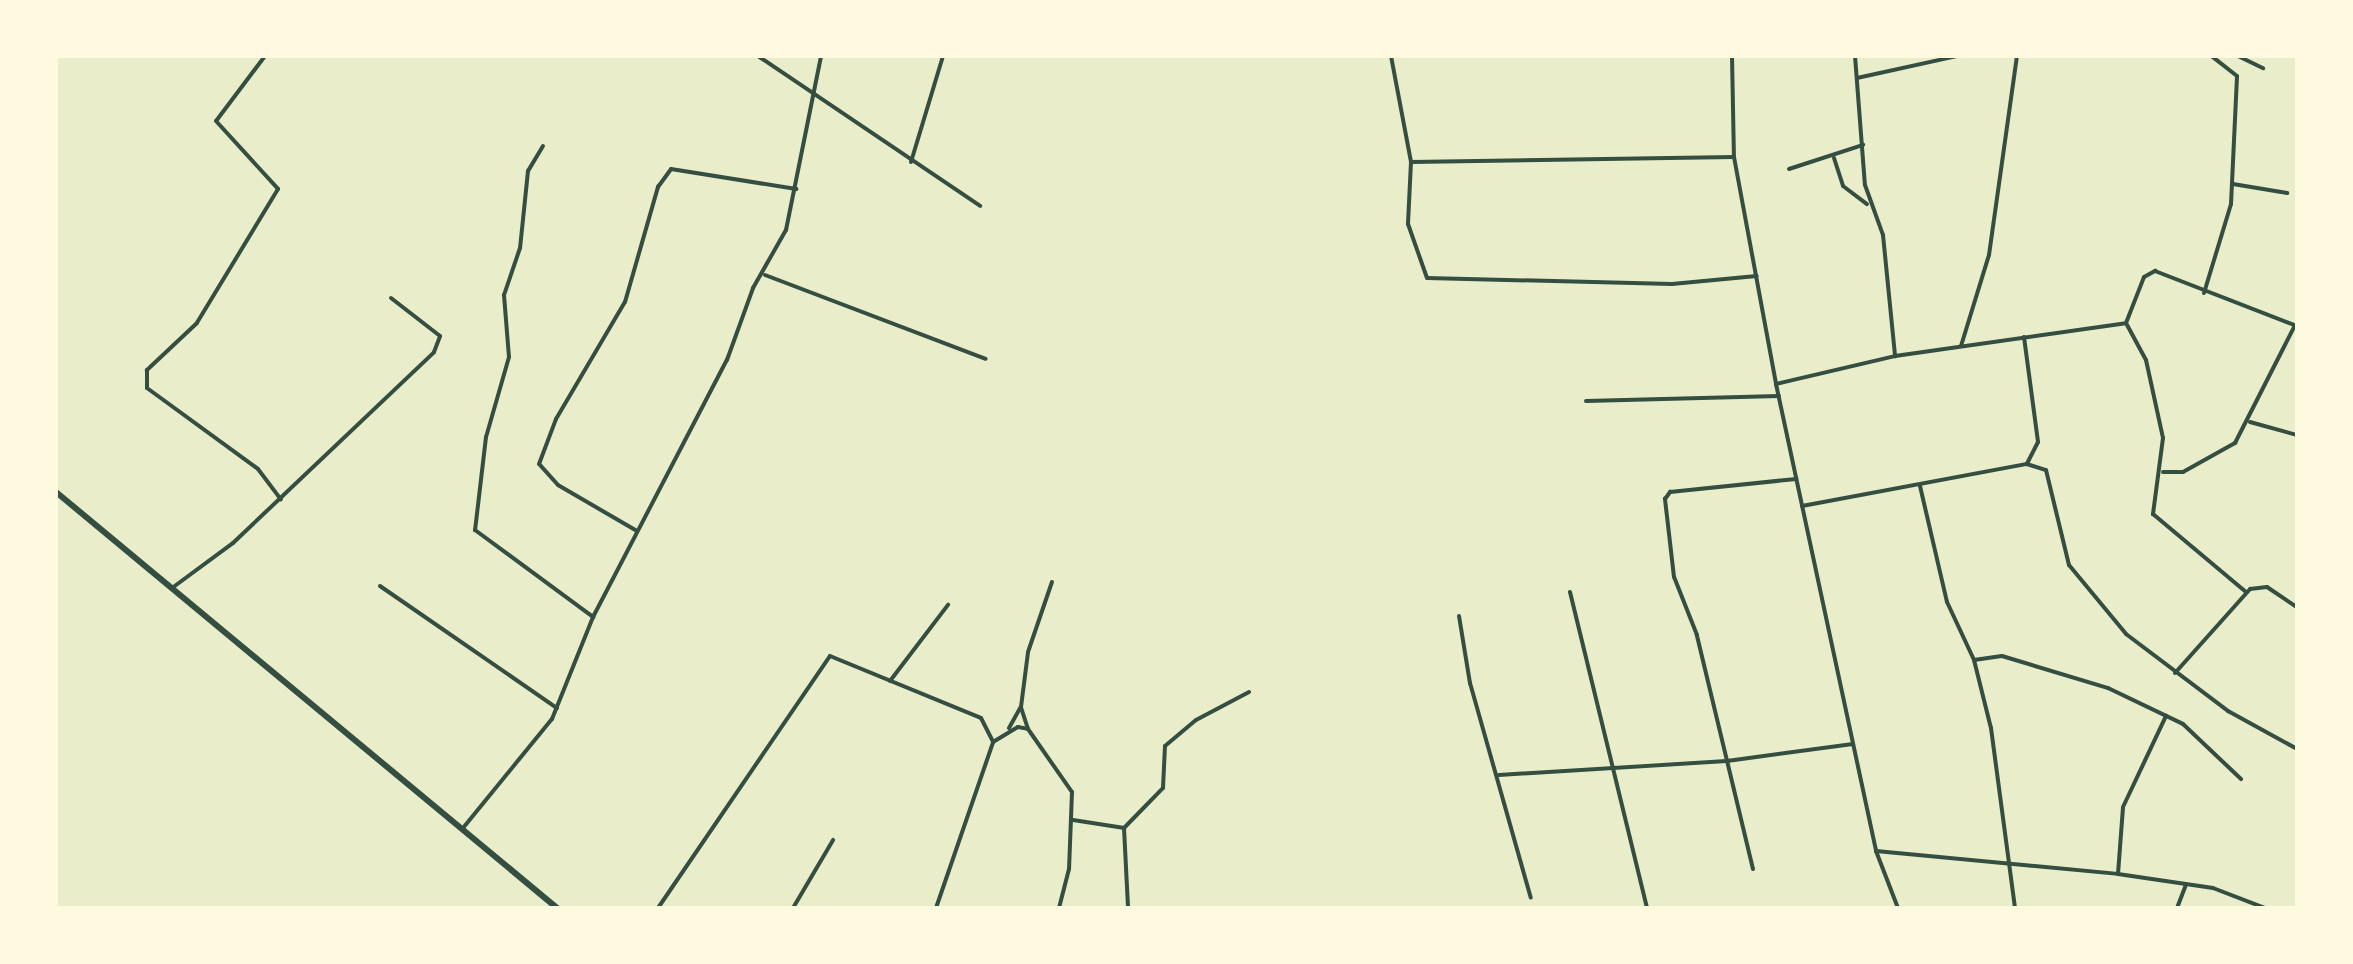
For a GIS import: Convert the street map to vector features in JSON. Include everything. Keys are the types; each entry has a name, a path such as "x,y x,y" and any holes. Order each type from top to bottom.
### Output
{"main road":[{"path":"56,492 557,908"}],"street":[{"path":"265,56 216,121 278,189 249,247 197,323 147,370 147,388 258,469 281,499"},
{"path":"758,56 813,98 980,206"},
{"path":"463,828 557,708 593,617 765,275 796,189 821,56"},
{"path":"911,162 943,56"},
{"path":"1391,56 1411,162 1408,224 1427,278 1672,284 1757,276"},
{"path":"1732,56 1734,157 1776,384 1876,851 1898,908"},
{"path":"1855,56 1868,205 1883,235 1895,356"},
{"path":"1857,78 1957,56"},
{"path":"1961,346 1989,255 2017,56"},
{"path":"2204,293 2233,184 2237,76 2211,56"},
{"path":"2238,56 2263,68"},
{"path":"1789,169 1834,158 1863,144"},
{"path":"543,146 528,171 520,248 504,295 509,357 486,437 475,530 593,617"},
{"path":"1411,162 1734,157"},
{"path":"1834,158 1843,186 1868,205"},
{"path":"637,531 558,485 539,464 556,419 625,302 658,187 671,169 796,189"},
{"path":"2233,184 2287,193"},
{"path":"2163,472 2183,472 2223,453 2250,422 2296,325 2204,293 2155,271 2144,277 2126,323 2146,360 2163,472 2153,514 2246,592"},
{"path":"765,275 986,359"},
{"path":"172,588 281,499 326,448 434,352 440,336 391,298"},
{"path":"1776,384 1895,356 2126,323"},
{"path":"2024,337 2038,442 2027,464"},
{"path":"1586,401 1779,396"},
{"path":"2250,422 2297,435"},
{"path":"1802,506 2027,464 2046,470 2069,565 2126,634 2175,673 2297,749"},
{"path":"1753,869 1697,635 1674,577 1665,499 1670,492 1796,479"},
{"path":"1920,486 1947,602 1974,660 2004,799 2004,861 2015,908"},
{"path":"936,908 993,742 1008,730 1021,707 1028,652 1052,582"},
{"path":"380,586 557,708"},
{"path":"2175,673 2246,592 2267,587 2297,607"},
{"path":"1570,592 1647,908"},
{"path":"890,681 948,605"},
{"path":"1459,616 1470,683 1499,775 1531,898"},
{"path":"658,908 830,656 981,718 993,742"},
{"path":"1974,660 2002,656 2065,671 2166,716 2241,779"},
{"path":"1128,908 1124,828 1163,788 1165,746 1196,720 1249,692"},
{"path":"1021,707 1028,729 1072,792 1073,820 1059,908"},
{"path":"2118,874 2123,807 2166,716"},
{"path":"1008,730 1028,729"},
{"path":"1499,775 1727,761 1853,744"},
{"path":"1073,820 1124,828"},
{"path":"793,908 833,840"},
{"path":"1876,851 2118,874 2186,885 2265,908"},
{"path":"2177,908 2186,885"}]}
